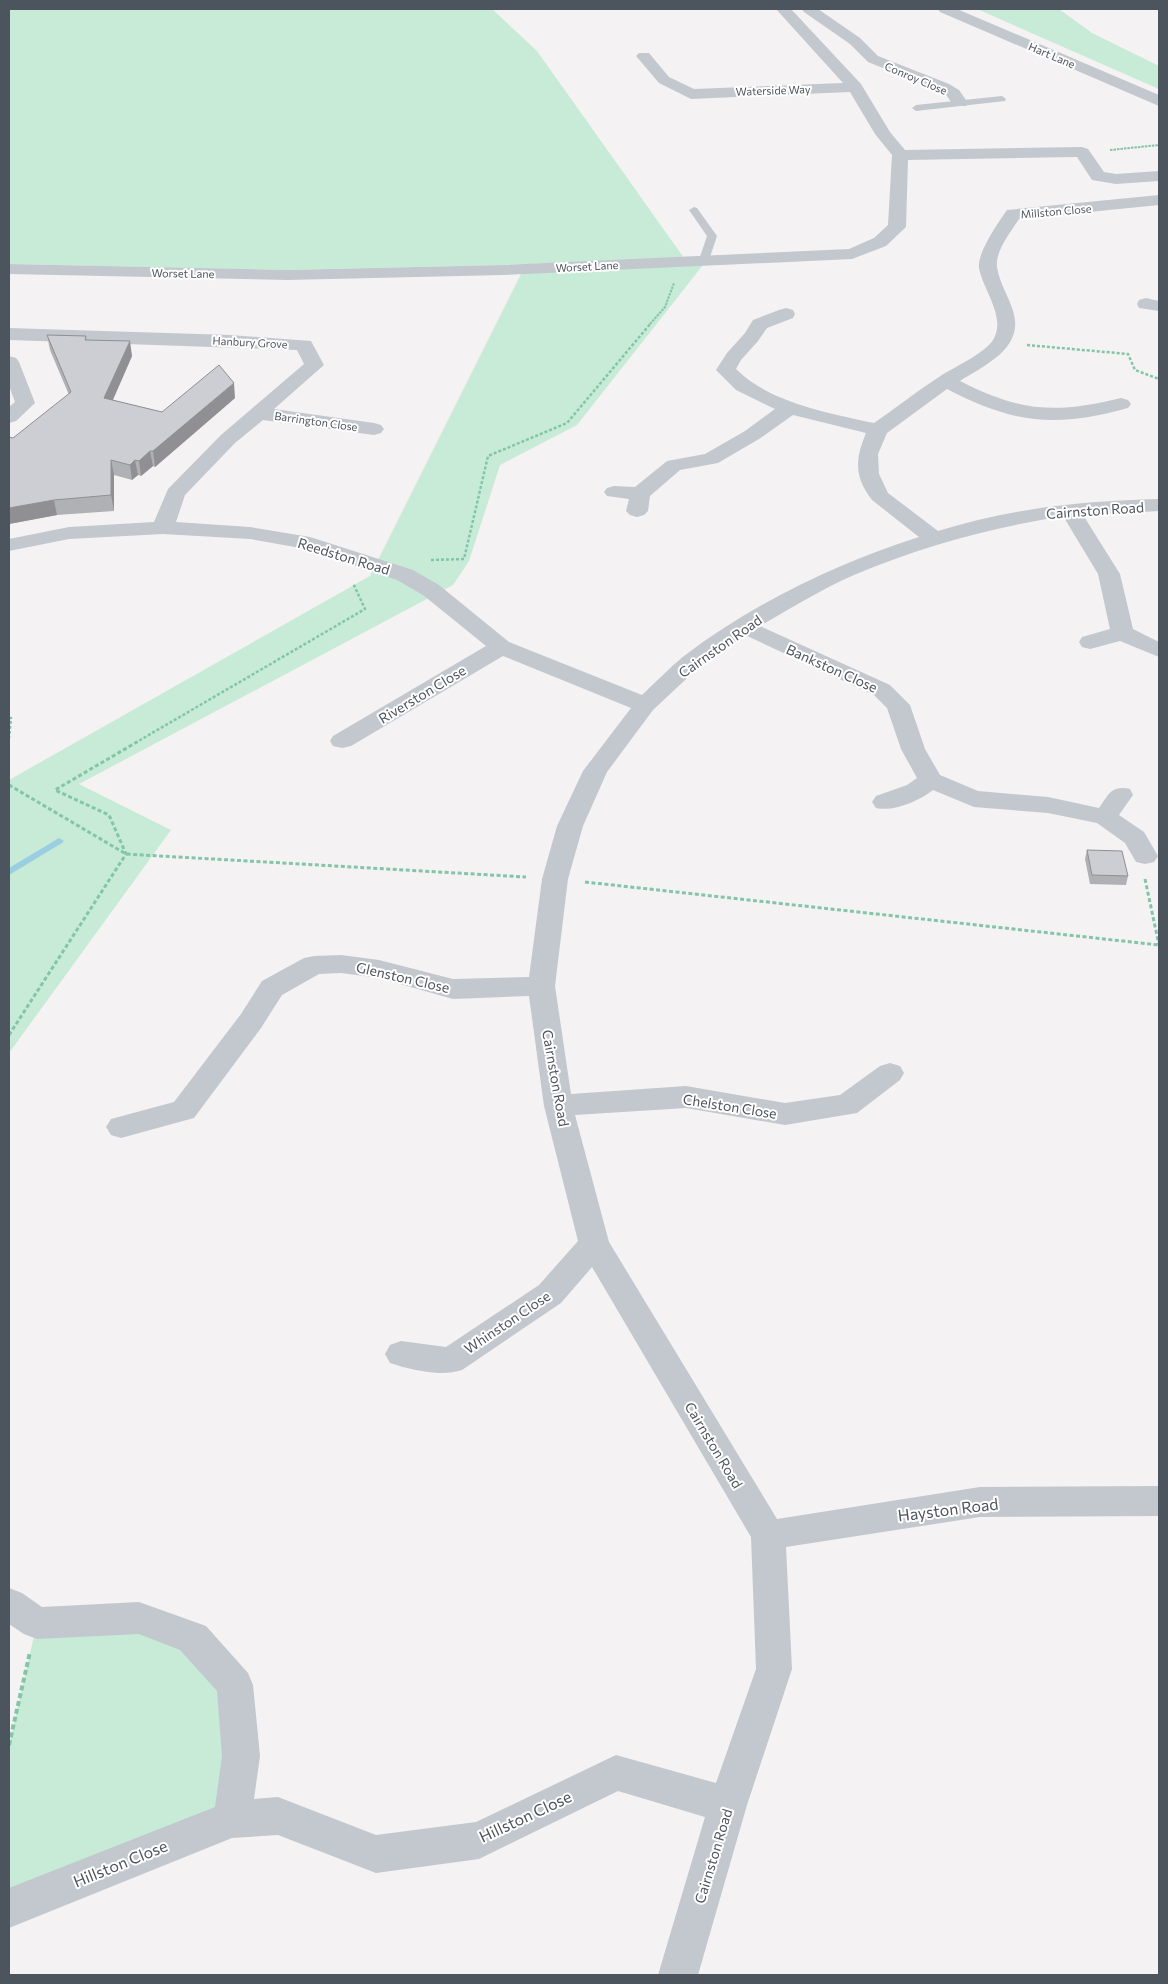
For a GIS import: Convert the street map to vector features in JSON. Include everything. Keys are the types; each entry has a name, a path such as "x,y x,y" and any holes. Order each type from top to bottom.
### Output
{"street":[{"path":"783,9 855,86 883,134 900,155 1082,152 1098,176 1116,179 1159,176"},
{"name":"Conroy Close","path":"809,9 855,41 868,56 878,62 942,87 952,93 960,103"},
{"name":"Hart Lane","path":"945,9 1159,101"},
{"name":"Waterside Way","path":"644,56 664,80 690,100 855,86"},
{"name":"Conroy Close","path":"831,60 868,56"},
{"name":"Worset Lane","path":"9,269 287,275 503,270 852,254 880,242 898,226 900,155"},
{"name":"Millston Close","path":"1002,342 1006,329 1005,313 988,267 990,254 1013,214 1154,197"},
{"path":"741,318 760,324 786,314"},
{"path":"760,324 754,337 732,356 726,370 745,387 791,407 817,416 878,430"},
{"name":"Hanbury Grove","path":"9,334 304,345 314,364 228,438 175,493 163,528"},
{"path":"936,539 879,496 869,474 868,454 878,430 946,381 992,352 1002,342"},
{"path":"9,362 25,403 9,418"},
{"path":"946,381 974,396 1013,411 1098,419 1120,404"},
{"path":"614,492 638,503 674,465 711,459 752,435 791,407"},
{"name":"Barrington Close","path":"258,413 374,429"},
{"name":"Cairnston Road","path":"678,1975 728,1806 774,1669 768,1535 594,1244 558,1106 541,986 555,879 570,826 595,771 644,705 692,662 743,626 845,571 891,553 970,528 1069,509 1159,505"},
{"path":"1069,509 1109,574 1122,633"},
{"name":"Reedston Road","path":"9,545 69,533 163,528 250,533 310,543 405,575 431,590 501,647 644,705"},
{"name":"Bankston Close","path":"743,626 882,690 898,705 913,749 931,780"},
{"path":"1090,642 1122,633 1159,650"},
{"name":"Riverston Close","path":"342,741 501,647"},
{"path":"885,802 916,791 931,780 974,799 1048,805 1105,817 1135,838 1145,856"},
{"path":"1105,817 1121,795"},
{"name":"Glenston Close","path":"121,1127 184,1110 251,1021 272,988 314,965 341,964 379,969 453,989 541,986"},
{"name":"Chelston Close","path":"558,1106 686,1097 785,1114 847,1105 890,1073"},
{"name":"Whinston Close","path":"401,1354 451,1361 550,1294 594,1244"},
{"name":"Hayston Road","path":"768,1535 980,1502 1159,1501"},
{"path":"23,1613 139,1618 193,1638 235,1685 241,1756 232,1819"},
{"name":"Hillston Close","path":"9,1908 232,1819 278,1816 376,1854 479,1840 616,1773 728,1806"}],"lane":[{"path":"916,108 1002,99"},
{"path":"694,210 712,236 704,260"}],"path":[{"path":"1082,152 1159,145"},
{"path":"423,560 464,558 488,456 567,423 665,307 682,261"},
{"path":"1002,342 1128,354 1135,370 1159,379"},
{"path":"126,854 109,815 55,790 365,609 351,577"},
{"path":"9,718 11,718 9,738"},
{"path":"9,785 126,854 555,879 1159,945 1140,859 1145,856"},
{"path":"9,1035 126,854"},
{"path":"9,1745 23,1613"}],"green space":[{"path":"9,9 492,9 537,51 684,258 502,265 284,270 9,264"},
{"path":"977,9 1059,9 1092,33 1159,66 1159,89"},
{"path":"703,265 577,425 500,465 469,561 453,585 79,784 171,830 9,1053 9,780 370,576 522,272"},
{"path":"139,1618 235,1685 232,1819 9,1908 9,1745 37,1623"}],"building":[{"path":"47,335 86,336 85,340 130,341 104,398 162,412 219,365 234,383 139,461 135,460 130,465 111,460 111,495 54,500 9,508 9,437 13,438 71,392"},
{"path":"1087,850 1122,851 1128,876 1092,875"}],"waterway":[{"path":"9,872 59,841"}]}
